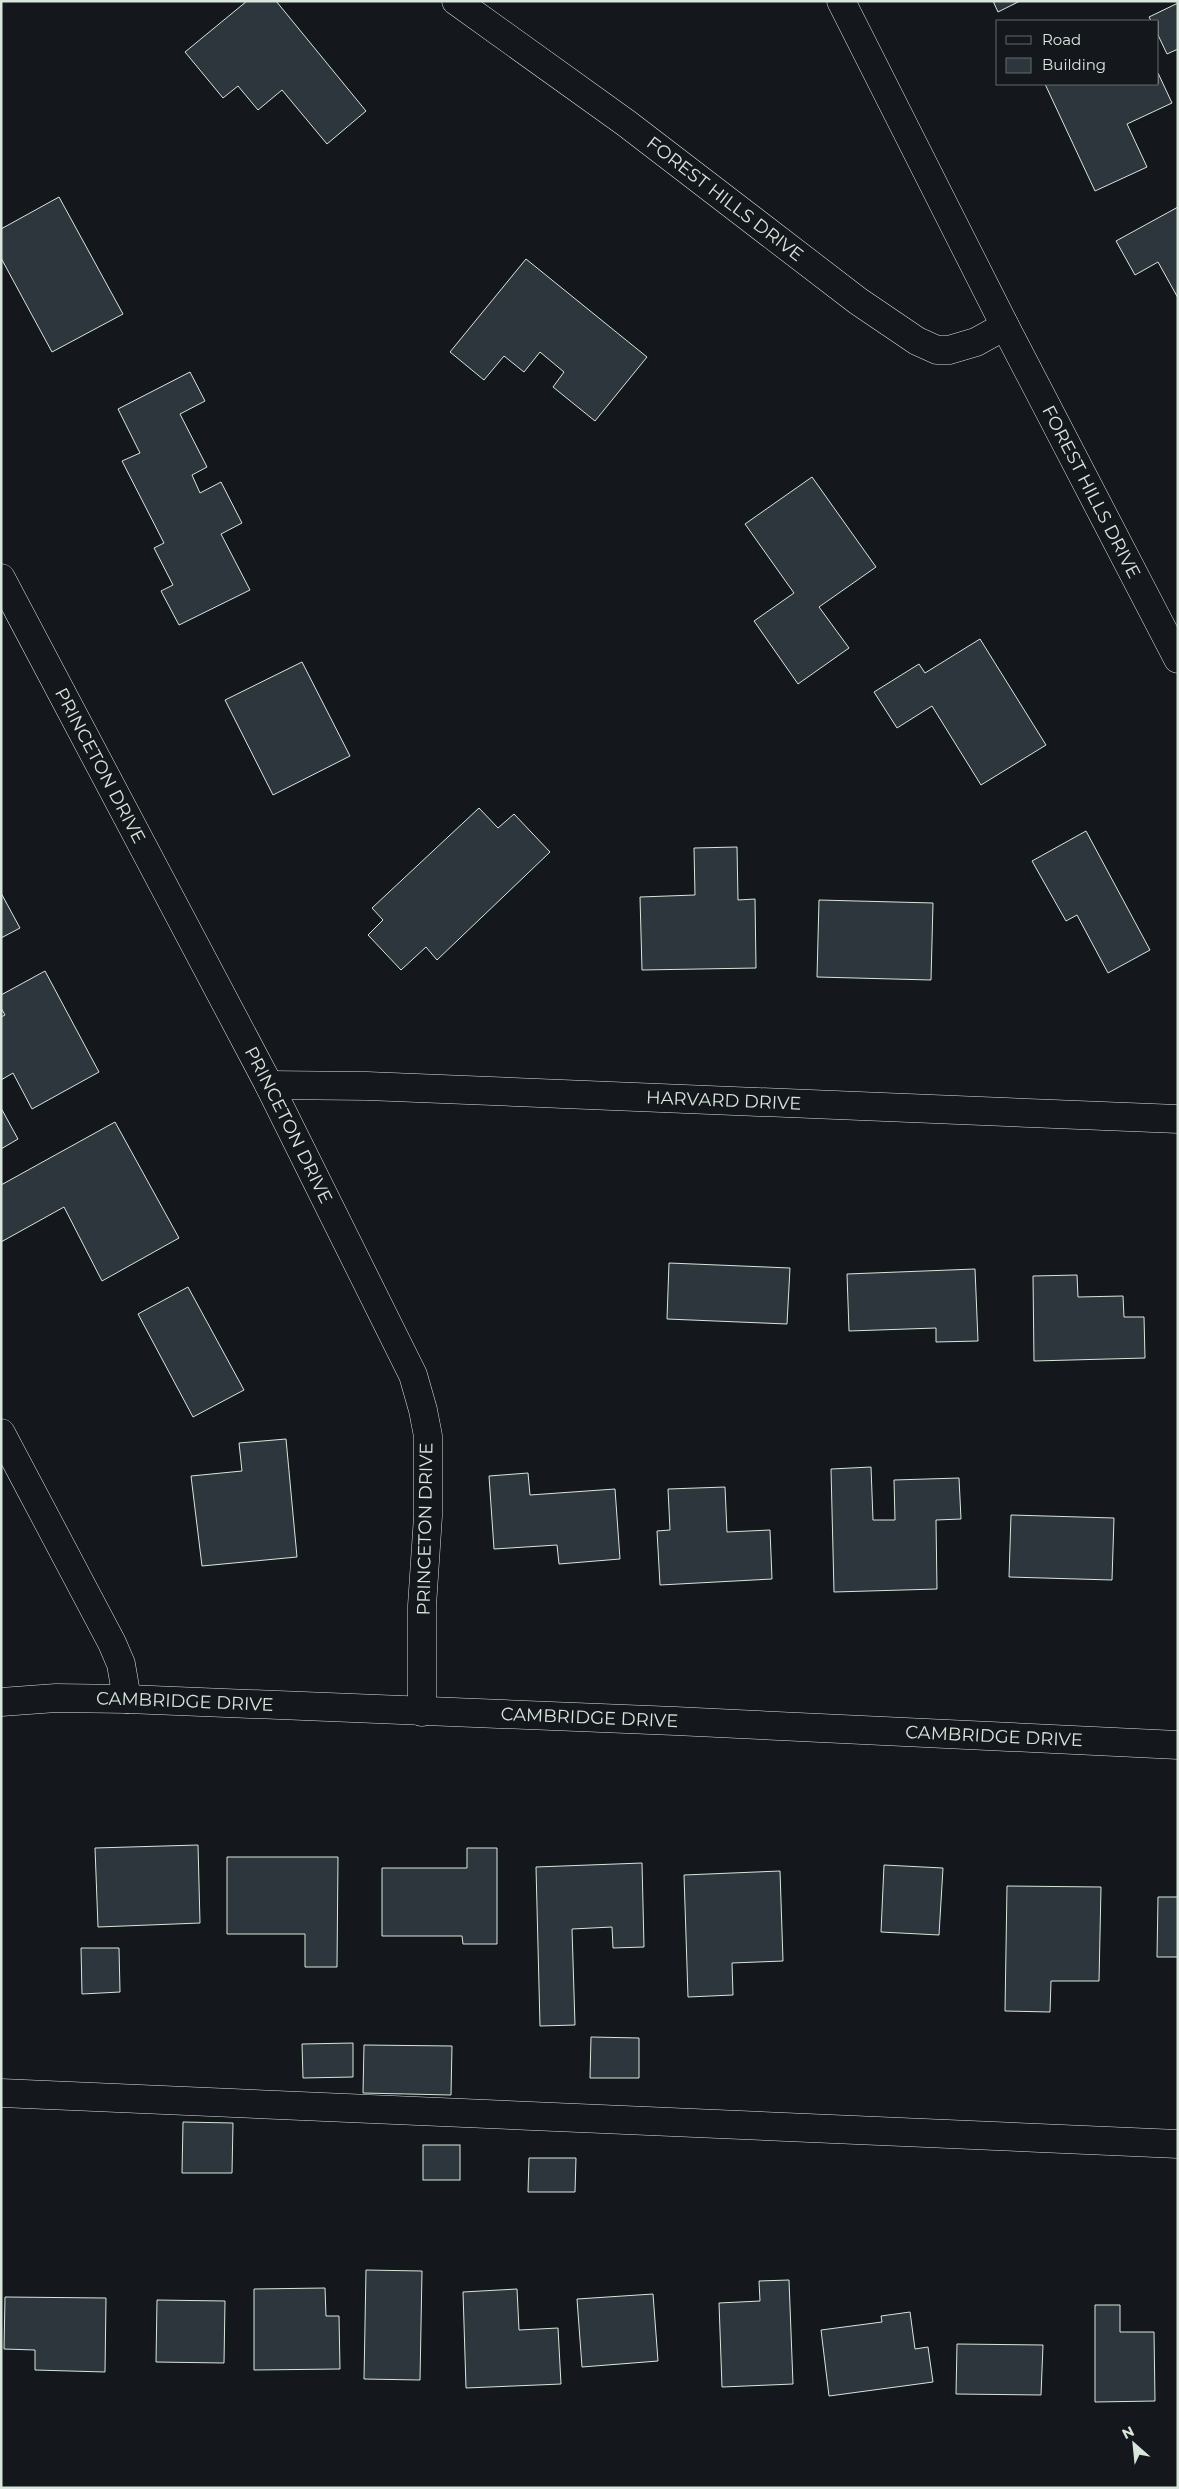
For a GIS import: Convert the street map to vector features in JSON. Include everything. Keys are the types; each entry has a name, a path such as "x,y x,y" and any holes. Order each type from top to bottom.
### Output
{"street":[{"name":"FOREST HILLS DRIVE","path":"456,1 626,123 858,301 916,341 937,350 949,350 976,342 1005,326"},
{"name":"FOREST HILLS DRIVE","path":"841,1 1005,326 1178,659"},
{"name":"PRINCETON DRIVE","path":"1,578 269,1085 413,1375 428,1436 428,1516 422,1606 422,1712"},
{"name":"HARVARD DRIVE","path":"269,1085 367,1086 1178,1119"},
{"path":"1,1432 112,1643 121,1664 127,1699"},
{"name":"CAMBRIDGE DRIVE","path":"1,1702 56,1698 127,1699 675,1721 1178,1745"},
{"path":"1,2093 1178,2144"}],"building":[{"path":"247,1 276,1 366,111 327,144 282,90 258,110 238,86 223,98 185,52"},
{"path":"993,1 1020,1 998,12"},
{"path":"1178,3 1178,49 1167,54 1159,37 1159,20 1150,20 1149,17"},
{"path":"1159,75 1172,103 1127,124 1147,167 1095,191 1045,85 1159,85"},
{"path":"59,197 123,314 52,352 1,258 1,229"},
{"path":"1178,207 1178,298 1158,262 1135,275 1116,241"},
{"path":"526,259 647,357 595,421 553,387 564,372 540,352 524,372 504,356 484,380 450,352"},
{"path":"190,372 205,401 180,414 207,467 192,475 200,493 221,482 242,523 221,534 250,590 179,625 161,591 173,585 154,548 164,543 122,461 140,453 118,409"},
{"path":"812,477 876,567 819,607 849,648 798,684 754,621 794,593 745,524"},
{"path":"980,639 1046,745 981,785 932,706 897,728 874,692 919,664 925,673"},
{"path":"302,662 350,756 273,795 225,700"},
{"path":"479,808 498,828 514,814 550,852 437,960 426,947 401,970 368,935 383,920 372,908"},
{"path":"1086,831 1150,950 1108,973 1077,915 1066,921 1032,861"},
{"path":"737,847 738,900 755,899 756,968 642,970 640,897 695,895 694,848"},
{"path":"1,893 20,928 1,938"},
{"path":"819,900 933,903 931,980 817,977"},
{"path":"45,971 99,1072 32,1109 13,1073 1,1080 1,1017 5,1015 1,1008 1,995"},
{"path":"1,1108 18,1139 1,1149"},
{"path":"115,1122 179,1238 102,1281 64,1207 1,1242 1,1185"},
{"path":"669,1263 790,1268 787,1324 667,1319"},
{"path":"975,1269 978,1341 936,1342 936,1328 849,1331 847,1274"},
{"path":"1077,1275 1078,1297 1123,1296 1124,1317 1144,1317 1145,1358 1034,1361 1033,1276"},
{"path":"188,1287 244,1390 193,1417 138,1314"},
{"path":"286,1439 297,1557 202,1566 191,1476 242,1471 239,1443"},
{"path":"871,1467 873,1520 895,1520 894,1480 959,1478 961,1519 936,1520 937,1589 834,1592 831,1469"},
{"path":"528,1473 530,1495 615,1489 620,1559 559,1564 557,1545 494,1549 489,1476"},
{"path":"725,1487 727,1532 770,1530 772,1579 660,1585 657,1531 670,1530 668,1489"},
{"path":"1011,1515 1114,1518 1112,1580 1009,1577"},
{"path":"198,1845 200,1923 98,1927 95,1848"},
{"path":"467,1848 497,1848 497,1944 463,1944 462,1936 382,1936 382,1868 467,1868"},
{"path":"227,1857 338,1857 337,1967 305,1967 305,1934 227,1934"},
{"path":"642,1863 644,1947 613,1948 612,1927 572,1929 575,2025 540,2026 536,1867"},
{"path":"884,1865 943,1868 939,1935 881,1932"},
{"path":"780,1871 783,1961 732,1963 733,1995 688,1997 684,1875"},
{"path":"1007,1886 1101,1887 1099,1981 1051,1981 1050,2012 1005,2011"},
{"path":"1158,1897 1178,1897 1178,1957 1157,1957"},
{"path":"81,1948 119,1948 120,1992 82,1994"},
{"path":"591,2037 639,2038 639,2078 590,2078"},
{"path":"353,2043 353,2077 303,2078 302,2044"},
{"path":"364,2045 452,2046 451,2095 363,2093"},
{"path":"183,2122 233,2123 232,2173 182,2173"},
{"path":"423,2145 460,2145 460,2180 423,2180"},
{"path":"529,2158 576,2158 575,2192 528,2192"},
{"path":"366,2270 422,2271 420,2380 364,2379"},
{"path":"789,2280 793,2384 722,2387 719,2303 760,2301 759,2281"},
{"path":"325,2288 326,2316 339,2316 340,2369 254,2370 254,2289"},
{"path":"517,2289 519,2330 558,2328 561,2384 466,2388 463,2292"},
{"path":"653,2294 658,2361 582,2367 577,2299"},
{"path":"5,2297 106,2298 105,2372 35,2370 35,2350 4,2349"},
{"path":"157,2300 225,2301 224,2363 156,2362"},
{"path":"1095,2305 1120,2305 1120,2332 1154,2332 1155,2401 1095,2402"},
{"path":"910,2312 915,2349 928,2347 933,2382 829,2396 821,2330 882,2322 881,2316"},
{"path":"957,2344 1043,2345 1041,2395 956,2394"}]}
